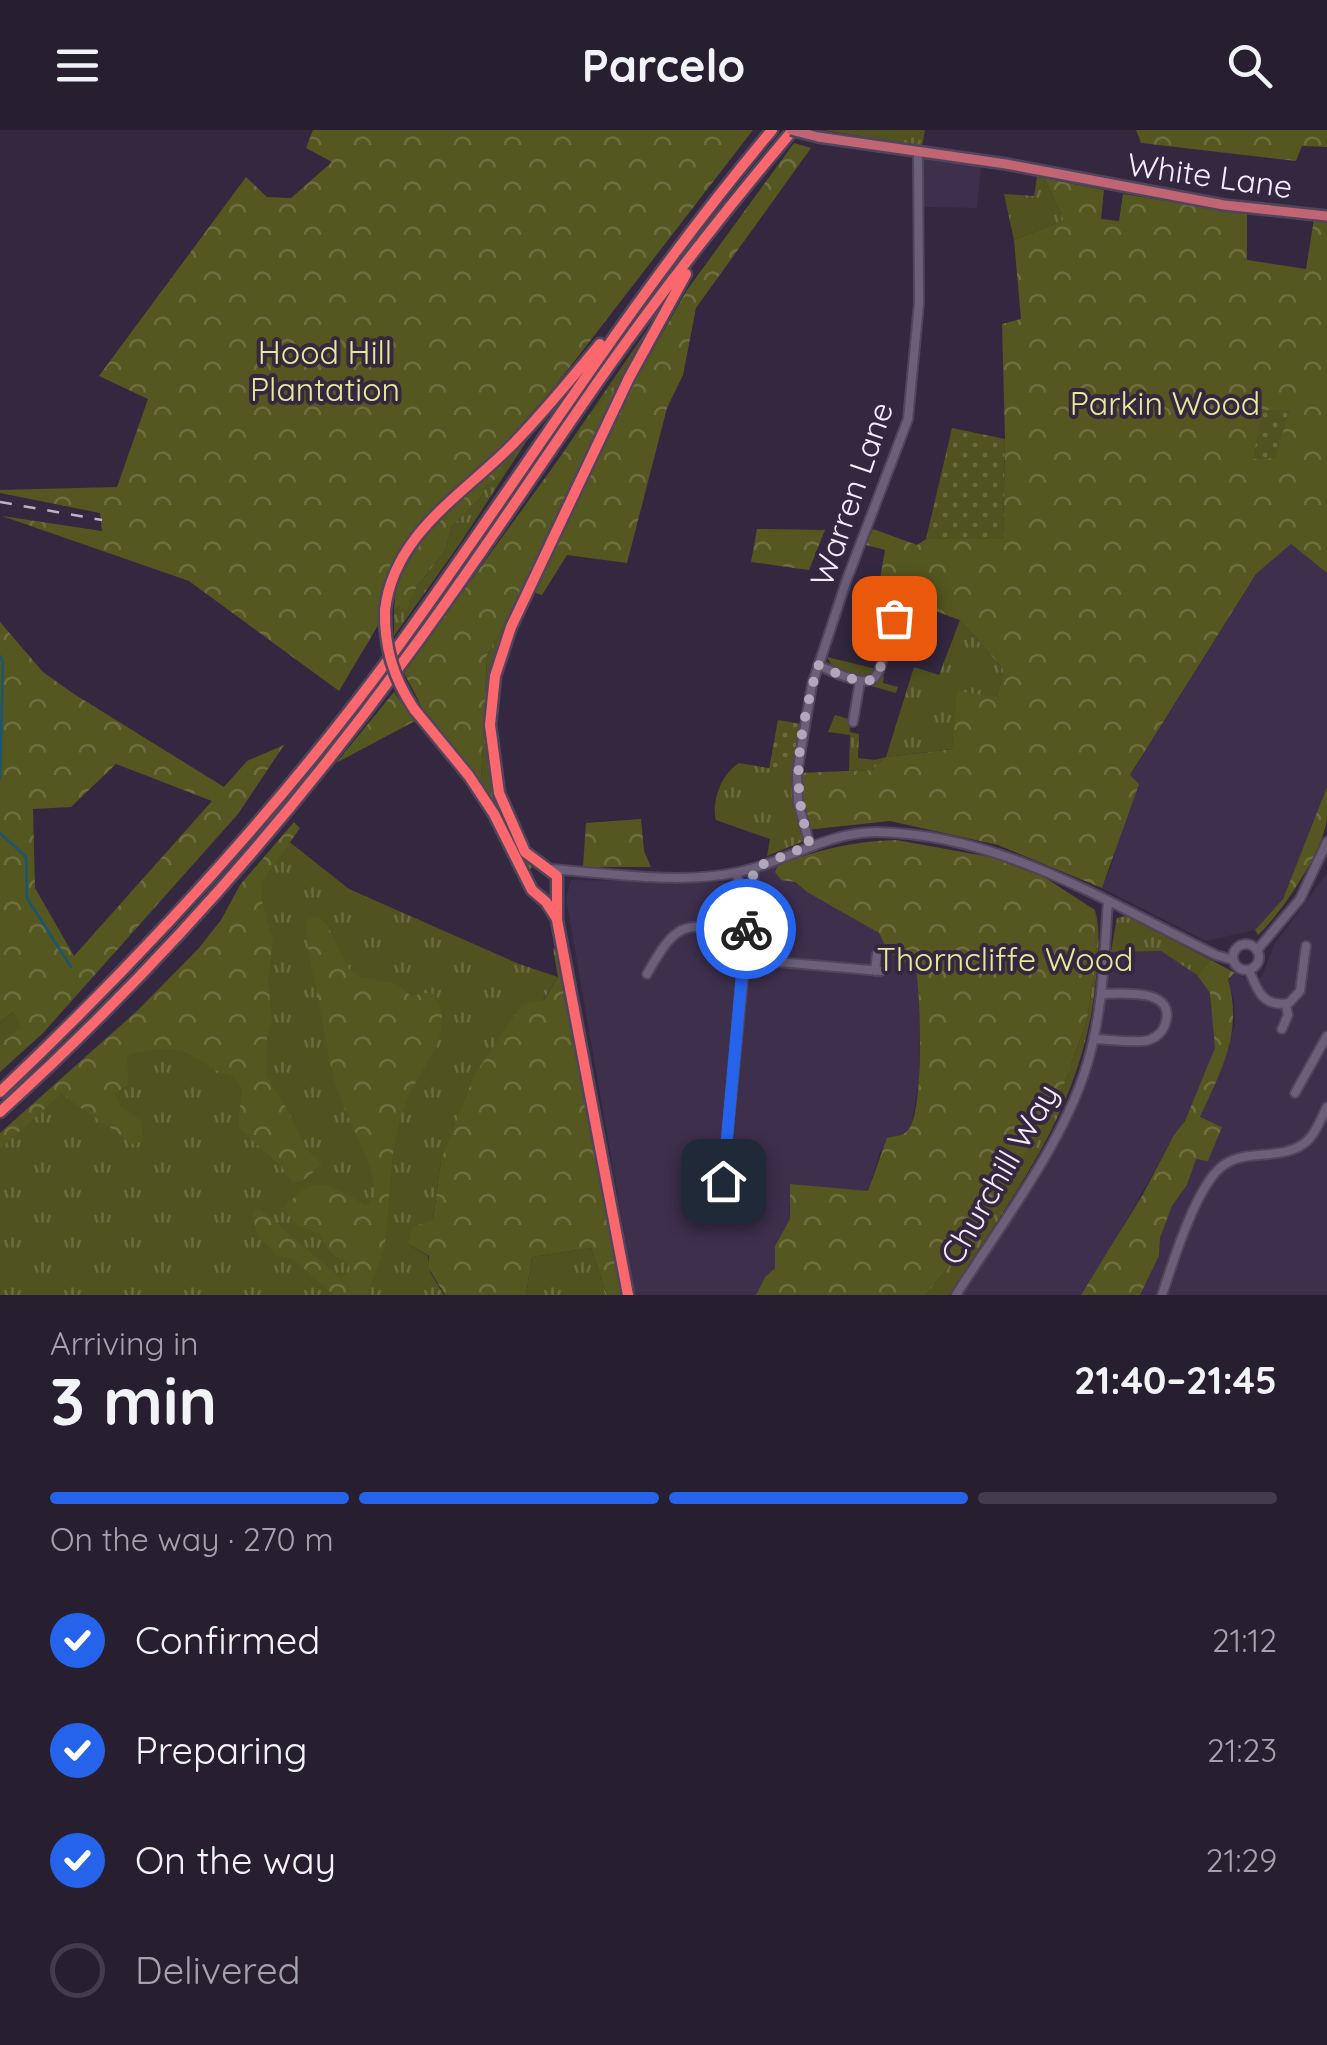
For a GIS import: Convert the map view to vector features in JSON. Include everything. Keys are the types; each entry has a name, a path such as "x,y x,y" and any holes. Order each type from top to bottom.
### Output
{"highway":[{"path":"557,920 530,886 488,805 414,709 392,667 385,637 385,610 393,575 416,535 537,419 772,130"},
{"path":"0,1112 169,943 330,758 469,572 618,354 792,130"},
{"path":"628,1295 557,920 556,874 532,860 520,844 495,776 490,725 495,676 511,627 628,378 674,292 737,198"},
{"path":"0,1092 142,951 305,764 392,654 642,293"},
{"path":"530,886 532,875 546,868"},
{"path":"540,896 550,895 558,886"}],"main road":[{"name":"White Lane","path":"792,130 1006,164 1224,205 1327,216"}],"street":[{"name":"Warren Lane","path":"810,845 798,802 798,774 814,679 846,579 908,419 919,303 918,152"},
{"path":"818,665 860,681 872,680 880,674 894,618 924,618"},
{"path":"852,722 860,681"},
{"path":"546,868 688,877 736,873 850,834 877,832 958,843 1024,863 1216,956 1233,960 1240,969 1250,970"},
{"path":"1257,950 1300,899 1327,842"},
{"path":"722,1191 754,868"},
{"path":"558,886 578,872"},
{"path":"736,873 749,910"},
{"name":"Churchill Way","path":"956,1295 1071,1108 1094,1039 1108,901"},
{"path":"646,974 668,938 681,928 746,932"},
{"path":"1233,960 1240,945 1250,944 1257,950 1258,960 1250,970"},
{"path":"1286,1004 1299,994 1306,946"},
{"path":"744,959 878,971 877,954"},
{"path":"1250,970 1264,999 1286,1004"},
{"path":"1094,1039 1153,1038 1162,1032 1167,1018 1162,1003 1152,995 1101,994"},
{"path":"1282,1029 1288,1016 1286,1004"},
{"path":"1294,1092 1327,1036"},
{"path":"1162,1295 1186,1226 1218,1169 1238,1158 1300,1146 1314,1133 1327,1107"}],"shaded area":[{"path":"922,146 982,155 977,208 921,207"},
{"path":"1291,544 1327,573 1327,787 1283,899 1255,930 1206,941 1102,888 1113,861 1130,776 1256,574"},
{"path":"778,865 776,872 879,933 887,950 916,971 921,1001 919,1079 911,1127 880,1151 868,1191 789,1203 790,1219 775,1246 775,1268 756,1295 635,1295 566,898 571,880 735,882"},
{"path":"1327,873 1327,1295 1140,1295 1159,1256 1160,1238 1172,1206 1187,1185 1196,1158 1221,1126 1200,1118 1235,1025 1228,979 1235,973 1251,982 1262,977 1274,945"},
{"path":"1161,950 1197,975 1210,993 1216,1047 1185,1122 1102,1265 1081,1295 953,1295 1074,1113 1102,1026 1111,952"}],"green space":[{"name":"Hood Hill Plantation","path":"313,130 753,130 556,385 398,552 384,586 380,622 339,691 189,581 2,516 102,531 100,513 0,493 117,487 148,399 99,376 246,177 267,197 291,198 332,162 306,148"},
{"path":"823,130 925,130 922,146"},
{"path":"1136,130 1327,130 1327,147 1302,146 1296,161 1141,143"},
{"path":"794,143 811,148 696,308 683,375 667,408 627,563 567,555 542,595 532,592 635,381 687,290"},
{"path":"1037,177 1044,178 1064,220 1014,240 1004,194 1034,196"},
{"name":"Parkin Wood","path":"1044,178 1104,190 1101,219 1119,221 1123,194 1247,214 1247,260 1306,269 1314,219 1327,222 1327,573 1291,544 1256,574 1130,775 1139,784 1102,888 998,845 890,821 805,830 797,773 872,770 886,757 953,749 957,691 997,697 1004,670 960,620 932,610 875,610 885,550 866,545 873,529 917,545 926,539 1003,539 1002,324 1021,319 1014,240 1064,220"},
{"path":"649,332 492,670 486,719 490,774 505,825 533,866 528,872 481,783 487,657 610,389 551,470"},
{"path":"610,388 613,393 554,524 487,656 481,783 423,709 404,673"},
{"path":"1262,410 1290,410 1275,458 1253,459"},
{"path":"537,425 394,636 394,612 399,606 405,610 417,586 445,551 452,526 480,499 486,484 502,475 499,461"},
{"path":"952,428 1005,439 1003,539 926,539"},
{"path":"499,461 505,467 502,475 486,485 480,499 452,526 445,551 417,586 406,611 399,606 394,612 404,566 416,546 446,510"},
{"path":"757,529 825,530 809,570 751,562"},
{"path":"960,620 1004,670 997,697 953,749 886,757 914,667 939,675"},
{"path":"0,622 43,672 224,787 247,761 284,745 238,814 43,1033 0,1072 0,1045 21,1027 13,1012 0,1022","holes":["116,764 212,801 74,956 35,888 33,809 71,807"]},
{"path":"827,657 876,669 884,676 883,683 898,687 896,693 868,685 866,676 834,669"},
{"path":"394,692 415,721 336,763"},
{"path":"835,715 849,719 850,732 859,734 858,758 886,757 872,770 849,771 850,735 828,732"},
{"path":"778,720 801,724 793,773 769,769"},
{"path":"739,763 797,773 809,839 767,856 770,839 716,820 719,788"},
{"path":"1327,787 1327,819 1318,848 1289,897 1258,935 1255,930 1283,899"},
{"path":"641,819 644,851 651,867 583,867 586,823"},
{"path":"294,822 300,828 261,883 273,941 268,981 272,1020 267,1037 266,1076 306,1149 322,1164 294,1183 238,1125 242,1090 234,1076 184,1052 168,1049 127,1056 128,1084 115,1094 121,1107 142,1122 143,1142 131,1144 62,1093 0,1149 0,1133 138,1010 199,948 221,920 240,885"},
{"path":"287,840 349,889 519,964 558,977 441,1160 433,1220 408,1244 428,1256 430,1272 444,1295 0,1295 0,1144 213,955"},
{"name":"Thorncliffe Wood","path":"896,840 990,857 1044,877 1095,910 1095,968 1087,1020 1056,1107 963,1250 925,1295 756,1295 775,1268 775,1246 790,1219 790,1184 868,1191 887,1138 909,1129 919,1077 916,971 887,950 879,933 795,882 781,880 775,872 778,865 822,851"},
{"path":"1095,910 1098,953 1089,1025 1062,1108 1022,1183 949,1295 925,1295 963,1250 1056,1107 1087,1020 1095,968"},
{"path":"1126,916 1211,960 1197,975 1161,951 1111,952 1117,918"},
{"path":"317,917 327,925 349,969 361,977 397,984 411,996 431,992 442,1019 434,1048 400,1120 385,1243 368,1295 334,1295 292,1258 278,1257 257,1234 252,1212 259,1208 340,1278 350,1273 349,1265 331,1253 318,1233 299,1226 283,1209 294,1197 314,1186 332,1187 366,1206 375,1196 371,1172 337,1089 327,1050 307,940 307,920"},
{"path":"557,948 621,1295 607,1295 591,1248 532,1257 526,1295 445,1295 429,1269 429,1256 408,1244 412,1227 433,1220 441,1160 475,1074 522,1005 544,1000 558,977 553,949"},
{"name":"Thorncliffe Wood","path":"1211,960 1235,973 1228,979 1233,1016 1228,1050 1200,1117 1222,1127 1208,1161 1196,1159 1187,1185 1172,1206 1160,1238 1159,1256 1140,1295 1081,1295 1185,1121 1215,1048 1210,993 1197,975"},
{"path":"13,1012 22,1027 0,1045 0,1022"},
{"path":"591,1248 607,1295 526,1295 532,1257"}],"waterway":[{"path":"0,656 0,778"},
{"path":"0,833 26,857 27,898 71,967"}],"railway":[{"path":"0,502 102,520"}],"way so far":[{"path":"746,929 754,868 810,845 798,802 798,774 818,665 840,676 872,680 880,674 894,618"}],"route":[{"path":"723,1181 746,929"}]}
